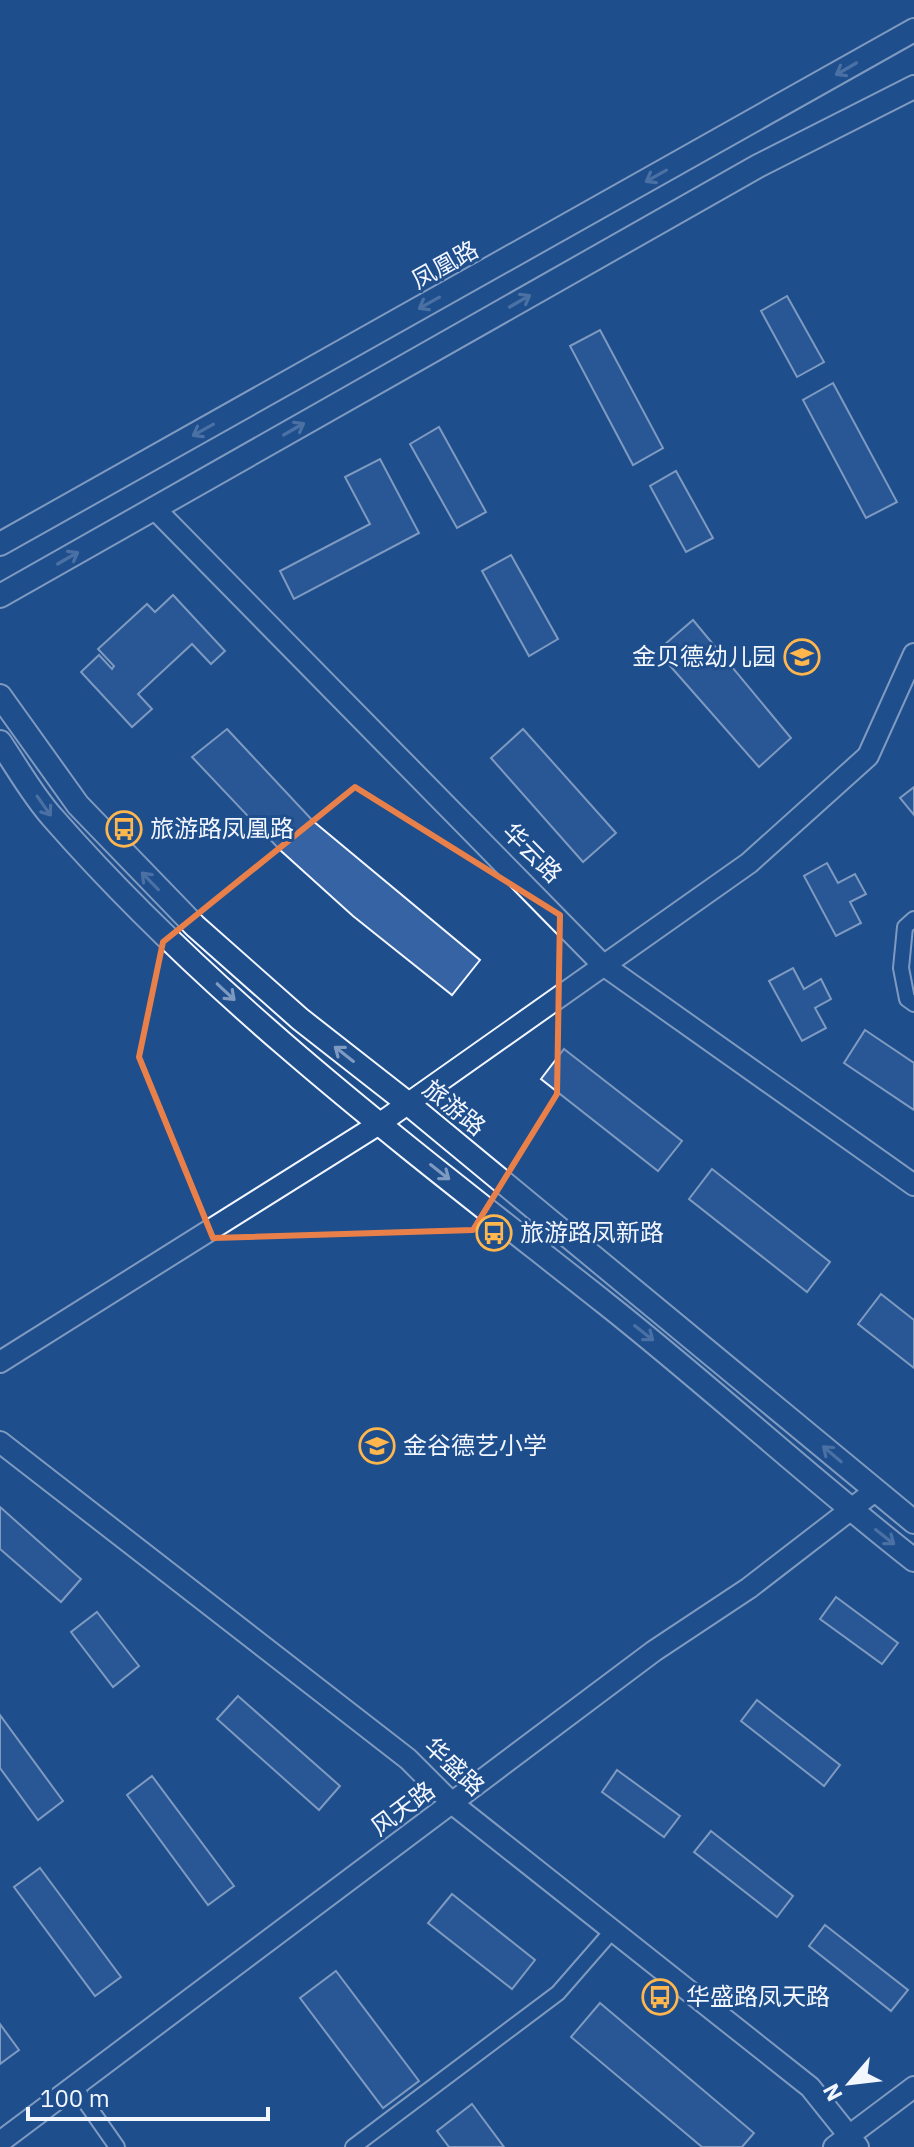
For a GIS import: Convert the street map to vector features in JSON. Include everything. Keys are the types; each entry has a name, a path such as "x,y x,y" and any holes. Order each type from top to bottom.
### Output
{"main road":[{"name":"凤凰路","path":"0,544 914,30"},
{"path":"0,596 758,166 914,87"},
{"name":"旅游路","path":"0,696 78,805 195,926 300,1019 406,1102 914,1522"},
{"path":"0,742 51,817 191,959 271,1034 379,1124 684,1365 852,1512 914,1560"}],"street":[{"name":"华云路","path":"154,508 602,964 914,1185"},
{"path":"0,1362 379,1124 406,1102 749,863 868,756 914,654"},
{"path":"914,919 905,927 901,968 907,999 914,1004"},
{"name":"华盛路","path":"0,1442 408,1759 453,1804 810,2087 847,2143"},
{"name":"风天路","path":"0,2142 654,1651 749,1588 852,1512 876,1490"},
{"path":"353,2147 558,1993 613,1930"},
{"path":"75,2087 117,2147"},
{"path":"847,2143 914,2087"}],"highlighted area":[{"path":"355,787 560,915 557,1094 473,1230 213,1238 139,1057 163,942"}],"building":[{"path":"787,296 824,362 797,377 761,311"},
{"path":"600,330 663,448 633,465 570,346"},
{"path":"833,383 897,502 866,518 803,400"},
{"path":"439,427 486,512 457,528 410,444"},
{"path":"380,459 419,533 294,599 280,571 370,524 345,477"},
{"path":"676,471 713,538 686,552 650,486"},
{"path":"511,555 558,639 529,656 482,571"},
{"path":"173,595 225,651 211,664 192,644 138,694 152,709 132,727 81,672 99,655 112,669 114,666 98,649 147,604 155,612"},
{"path":"693,620 791,738 759,767 657,651"},
{"path":"227,729 313,821 480,960 452,995 353,916 280,850 192,757"},
{"path":"523,729 616,833 583,862 491,758"},
{"path":"914,787 914,815 900,798"},
{"path":"827,863 838,883 855,874 866,894 850,902 861,923 836,936 804,876"},
{"path":"793,968 804,989 821,979 831,999 815,1008 826,1028 802,1041 769,981"},
{"path":"865,1030 914,1063 914,1110 844,1063"},
{"path":"564,1049 682,1141 658,1171 541,1079"},
{"path":"712,1169 830,1262 807,1292 689,1199"},
{"path":"881,1294 914,1320 914,1368 858,1324"},
{"path":"0,1507 81,1579 61,1602 0,1549"},
{"path":"836,1597 898,1643 882,1664 820,1619"},
{"path":"97,1612 139,1666 113,1687 71,1632"},
{"path":"238,1696 340,1786 319,1810 217,1719"},
{"path":"757,1700 840,1765 824,1786 741,1721"},
{"path":"0,1715 63,1801 38,1820 0,1768"},
{"path":"617,1770 680,1816 664,1837 602,1792"},
{"path":"152,1776 234,1886 208,1905 127,1795"},
{"path":"711,1831 793,1896 777,1917 694,1852"},
{"path":"40,1868 121,1977 95,1996 14,1887"},
{"path":"452,1894 535,1960 512,1989 428,1923"},
{"path":"825,1925 908,1990 891,2011 809,1946"},
{"path":"336,1971 419,2081 383,2108 300,1998"},
{"path":"600,2003 754,2133 742,2147 702,2147 571,2037"},
{"path":"0,2024 19,2050 0,2064"},
{"path":"472,2104 504,2147 449,2147 437,2131"}],"place":[{"name":"金贝德幼儿园","path":"802,657"},
{"name":"旅游路凤凰路","path":"124,829"},
{"name":"旅游路凤新路","path":"494,1233"},
{"name":"金谷德艺小学","path":"377,1446"},
{"name":"华盛路凤天路","path":"660,1997"}]}
